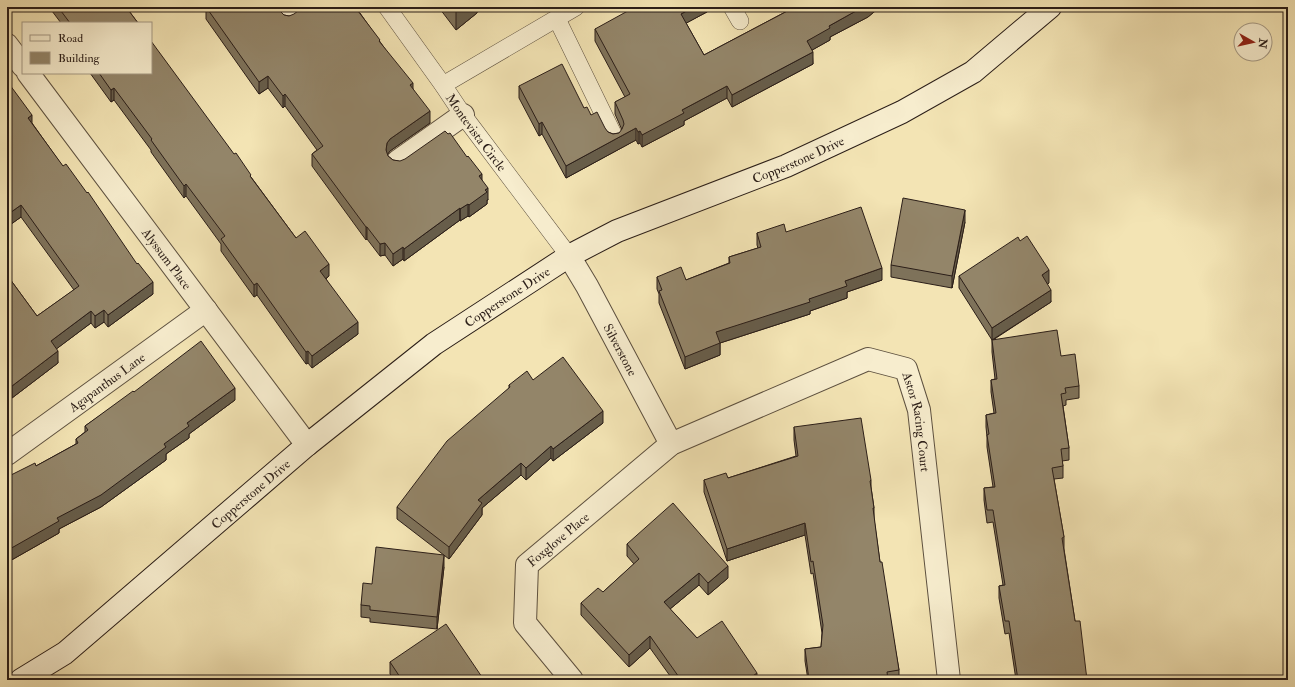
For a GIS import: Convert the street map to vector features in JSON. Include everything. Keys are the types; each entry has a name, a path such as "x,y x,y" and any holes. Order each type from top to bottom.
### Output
{"street":[{"name":"Copperstone Drive","path":"21,680 65,652 307,445 434,344 568,256 617,231 786,166 902,112 973,72 1050,7"},
{"path":"7,45 22,65"},
{"name":"Alyssum Place","path":"29,74 307,445"},
{"path":"398,161 463,115"},
{"name":"Silverstone","path":"568,256 587,286 671,444"},
{"name":"Agapanthus Lane","path":"7,454 206,310"},
{"name":"Astor Racing Court","path":"671,444 868,360 906,369 919,410 949,680"},
{"name":"Foxglove Place","path":"572,680 525,623 527,565 671,444"}],"lane":[{"path":"288,18 303,7"},
{"name":"Montevista Circle","path":"387,7 463,115 568,256"},
{"path":"443,85 576,7"},
{"path":"557,19 614,136"}],"building":[{"path":"58,7 126,7 137,22 69,22"},
{"path":"206,7 278,7 284,15 289,16 303,7 358,7 360,10 358,11 380,40 379,41 413,83 410,85 430,111 390,139 387,143 386,150 388,156 393,160 400,161 405,159 445,131 448,134 450,133 467,157 468,156 482,174 479,176 488,188 485,190 487,192 469,205 468,204 460,208 404,249 403,247 393,254 385,243 380,244 366,227 312,154 323,146 285,94 283,96 268,76 259,82"},
{"path":"635,7 694,7 681,14 704,55 795,7 863,7 829,26 830,28 807,41 813,52 732,95 727,86 682,110 684,113 642,135 636,128 566,166 542,122 539,124 519,86 562,64 584,108 587,107 591,115 597,112 608,132 613,134 619,133 624,124 615,102 630,94 595,29"},
{"path":"152,42 234,154 236,153 251,175 250,176 296,238 305,231 329,264 320,271 358,322 312,356 308,351 306,352 257,283 254,285 221,239 225,236 186,184 184,186 151,140 152,139 114,88 111,90 100,74 152,74"},
{"path":"7,81 32,115 28,118 63,166 66,164 87,193 88,192 137,264 138,263 153,282 108,315 104,310 95,316 91,311 51,341 58,351 12,386 7,380 7,275 37,316 79,286 21,205 7,215"},
{"path":"903,198 965,210 952,276 891,265"},
{"path":"861,207 882,268 845,281 847,286 809,299 810,302 716,332 720,343 685,357 659,291 662,290 657,277 681,267 686,280 730,263 729,257 761,247 757,233 784,224 786,232"},
{"path":"1027,236 1049,270 1042,275 1051,290 992,328 959,276 1018,237 1020,241"},
{"path":"1057,330 1061,356 1075,354 1079,386 1065,388 1066,393 1061,394 1069,448 1061,449 1063,466 1052,468 1064,537 1062,538 1075,621 1080,621 1087,680 1018,680 1009,621 1005,621 999,586 1005,585 993,510 987,510 984,488 995,487 987,435 989,434 986,415 996,413 991,380 997,379 992,340"},
{"path":"201,341 235,388 187,423 189,426 164,444 166,447 101,495 57,518 59,521 8,550 7,477 35,463 36,466 78,443 76,439 88,430 85,426 133,391 134,392"},
{"path":"563,357 603,411 553,449 551,446 526,468 521,463 478,500 482,503 449,547 397,507 447,441 510,387 509,385 527,371 533,380"},
{"path":"861,418 871,480 880,562 882,562 899,670 887,672 888,680 809,680 805,649 821,647 823,625 813,561 811,562 805,523 727,549 704,480 726,473 728,478 798,456 794,427"},
{"path":"673,503 728,566 708,583 699,573 664,602 697,638 722,621 757,673 747,680 681,680 650,636 629,655 581,603 598,588 603,592 639,559 627,544"},
{"path":"376,547 444,555 437,617 370,610 370,606 361,605 363,583 372,584"},
{"path":"446,624 484,680 402,680 390,662"}]}
